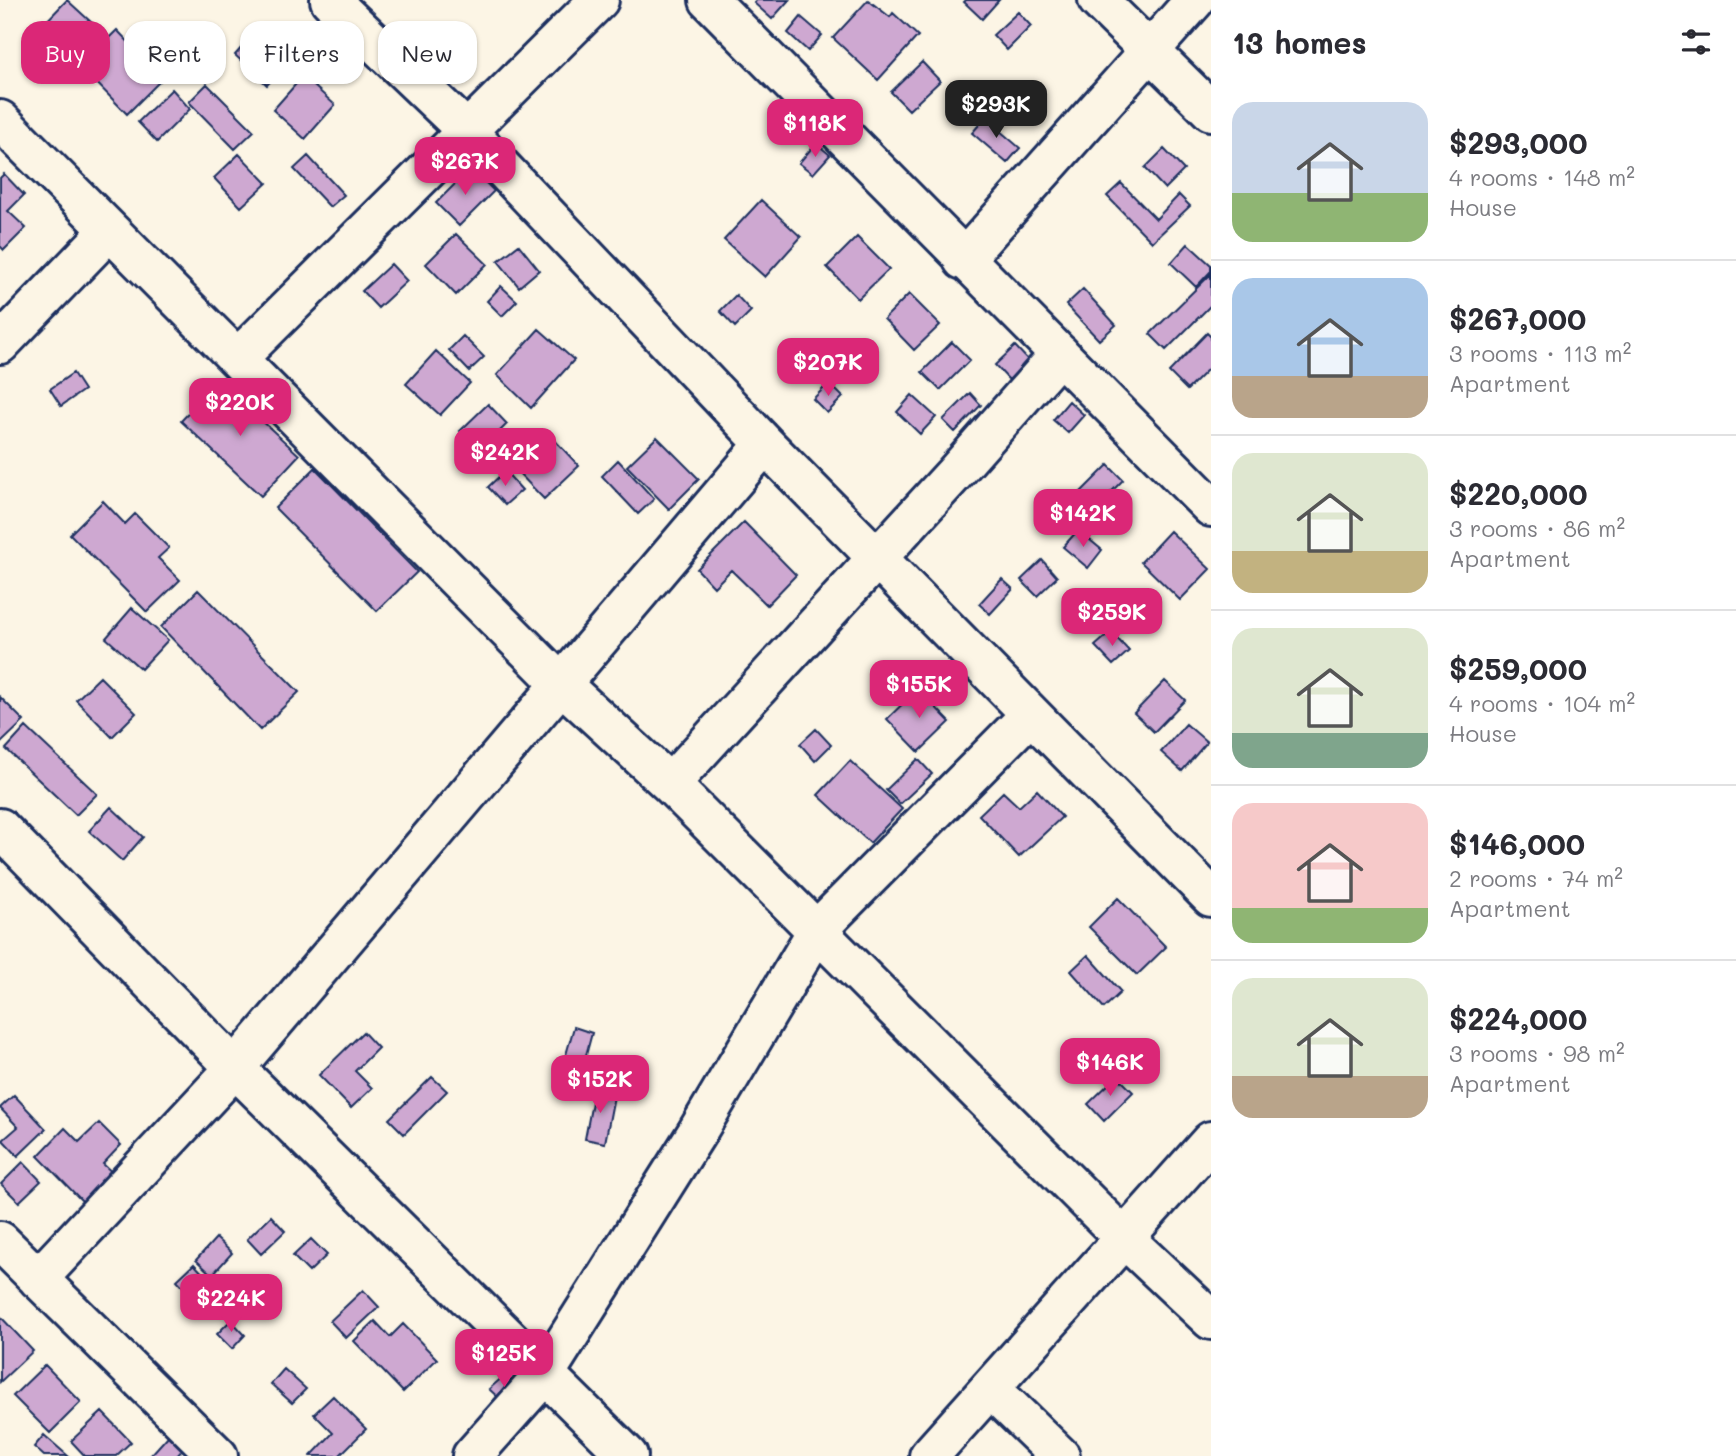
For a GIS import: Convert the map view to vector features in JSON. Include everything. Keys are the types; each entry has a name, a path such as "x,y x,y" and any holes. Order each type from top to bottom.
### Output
{"street":[{"path":"330,0 466,130 1029,716 1211,897"},
{"path":"239,357 599,0"},
{"path":"709,0 963,260 1211,507"},
{"path":"1098,0 1211,111"},
{"path":"963,260 1195,0"},
{"path":"0,120 561,683 670,784 818,929 1124,1238 1211,1320"},
{"path":"0,344 109,231"},
{"path":"670,784 1060,354"},
{"path":"38,1279 235,1068 765,444"},
{"path":"472,1456 545,1374 696,1135 818,929 1029,716"},
{"path":"0,828 235,1068 628,1456"},
{"path":"929,1456 1211,1141"},
{"path":"0,1241 218,1456"},
{"path":"990,1388 1060,1456"}],"building":[{"path":"67,0 90,21 47,21"},
{"path":"757,0 789,0 772,19 754,3"},
{"path":"868,0 890,17 893,13 918,36 878,80 833,38"},
{"path":"999,0 982,19 964,2"},
{"path":"1018,12 1031,26 1007,50 993,35"},
{"path":"801,17 822,35 808,51 788,33"},
{"path":"117,30 124,37 124,84 157,84 127,114 98,84 110,84 110,37"},
{"path":"922,62 940,81 909,110 891,92"},
{"path":"989,81 1018,107 1003,124 973,98"},
{"path":"207,84 254,131 235,149 189,102"},
{"path":"296,84 312,84 335,105 305,139 273,110"},
{"path":"172,89 190,109 157,142 138,122"},
{"path":"985,118 1020,148 1007,163 972,133"},
{"path":"816,143 830,155 813,174 799,163"},
{"path":"1164,149 1184,170 1165,189 1145,168"},
{"path":"239,154 267,183 241,207 214,178"},
{"path":"308,156 344,195 330,207 294,169"},
{"path":"471,168 494,191 459,226 436,203"},
{"path":"4,174 24,195 8,211 26,228 4,250 0,246 0,178"},
{"path":"1121,183 1156,219 1179,195 1190,206 1152,242 1107,196"},
{"path":"761,200 801,237 765,277 724,240"},
{"path":"456,234 487,264 456,295 426,264"},
{"path":"857,237 889,269 858,299 827,267"},
{"path":"1188,244 1211,265 1211,271 1196,287 1171,263"},
{"path":"519,245 539,270 519,287 498,261"},
{"path":"391,264 407,281 378,308 362,291"},
{"path":"1211,274 1211,305 1166,350 1150,334"},
{"path":"501,286 517,301 502,316 487,301"},
{"path":"1083,289 1116,325 1099,340 1066,305"},
{"path":"909,294 940,325 914,350 884,319"},
{"path":"736,295 751,311 735,327 720,311"},
{"path":"539,329 574,360 531,408 497,375"},
{"path":"1207,333 1211,337 1211,366 1187,390 1169,372"},
{"path":"463,336 484,357 469,371 449,350"},
{"path":"952,342 970,360 940,390 922,372"},
{"path":"1015,346 1029,361 1009,380 995,365"},
{"path":"436,351 470,383 440,415 406,384"},
{"path":"73,373 84,390 61,406 50,389"},
{"path":"219,381 299,455 261,496 181,421"},
{"path":"829,383 843,397 827,413 813,399"},
{"path":"970,393 981,405 955,432 943,420"},
{"path":"912,395 936,417 920,434 897,412"},
{"path":"1069,401 1084,415 1068,433 1053,420"},
{"path":"488,404 507,424 480,451 460,431"},
{"path":"547,432 579,466 544,499 511,465"},
{"path":"657,437 699,479 669,509 627,466"},
{"path":"618,460 654,499 638,514 602,476"},
{"path":"1108,465 1123,480 1081,523 1065,508"},
{"path":"315,468 417,572 377,611 275,508"},
{"path":"505,471 522,490 505,505 488,487"},
{"path":"103,501 125,524 135,514 169,548 158,558 180,580 147,612 70,534"},
{"path":"744,522 796,575 767,605 731,570 714,587 697,569"},
{"path":"1078,530 1102,550 1088,568 1063,547"},
{"path":"1170,531 1210,569 1180,600 1141,562"},
{"path":"1042,560 1057,577 1037,596 1021,580"},
{"path":"1002,579 1013,589 990,614 979,604"},
{"path":"198,590 299,692 260,730 161,627"},
{"path":"132,608 168,640 141,669 106,638"},
{"path":"1111,632 1129,651 1113,665 1095,646"},
{"path":"100,677 136,713 112,737 76,700"},
{"path":"1165,681 1185,700 1154,732 1134,713"},
{"path":"918,689 950,722 919,752 887,719"},
{"path":"0,697 24,721 0,744"},
{"path":"1186,724 1207,742 1182,771 1161,752"},
{"path":"26,727 97,794 76,815 6,749"},
{"path":"816,729 831,745 815,761 800,744"},
{"path":"918,759 932,774 900,804 886,790"},
{"path":"850,761 902,809 870,843 818,795"},
{"path":"1037,790 1062,817 1019,857 979,815 1003,792 1019,807"},
{"path":"111,807 143,837 122,861 89,831"},
{"path":"1118,898 1166,947 1137,975 1089,927"},
{"path":"1088,955 1121,992 1104,1008 1071,971"},
{"path":"574,1027 592,1033 582,1070 563,1065"},
{"path":"363,1032 378,1048 355,1071 372,1088 351,1108 319,1075"},
{"path":"1117,1076 1133,1092 1104,1121 1088,1104"},
{"path":"432,1077 447,1091 404,1134 389,1119"},
{"path":"595,1086 615,1091 605,1143 585,1139"},
{"path":"14,1095 46,1129 18,1156 3,1140 18,1127 0,1108"},
{"path":"99,1123 121,1145 103,1164 115,1175 86,1205 38,1156 65,1128 79,1142"},
{"path":"23,1162 41,1181 19,1202 1,1184"},
{"path":"271,1216 285,1231 261,1254 247,1239"},
{"path":"216,1238 232,1253 212,1275 196,1260"},
{"path":"311,1239 327,1255 309,1272 293,1256"},
{"path":"194,1264 221,1293 203,1309 177,1280"},
{"path":"363,1290 379,1307 346,1338 330,1321"},
{"path":"0,1316 33,1351 0,1382"},
{"path":"231,1320 245,1335 232,1349 217,1334"},
{"path":"375,1321 390,1337 403,1324 437,1359 403,1392 354,1341"},
{"path":"45,1365 81,1402 50,1433 13,1396"},
{"path":"284,1369 306,1389 292,1403 271,1384"},
{"path":"505,1375 518,1388 503,1402 489,1389"},
{"path":"333,1396 366,1429 339,1456 311,1456 333,1433 314,1414"},
{"path":"102,1412 131,1442 116,1456 85,1456 71,1441"},
{"path":"44,1435 68,1456 44,1456 34,1447"},
{"path":"169,1435 184,1448 177,1456 150,1456"}]}
